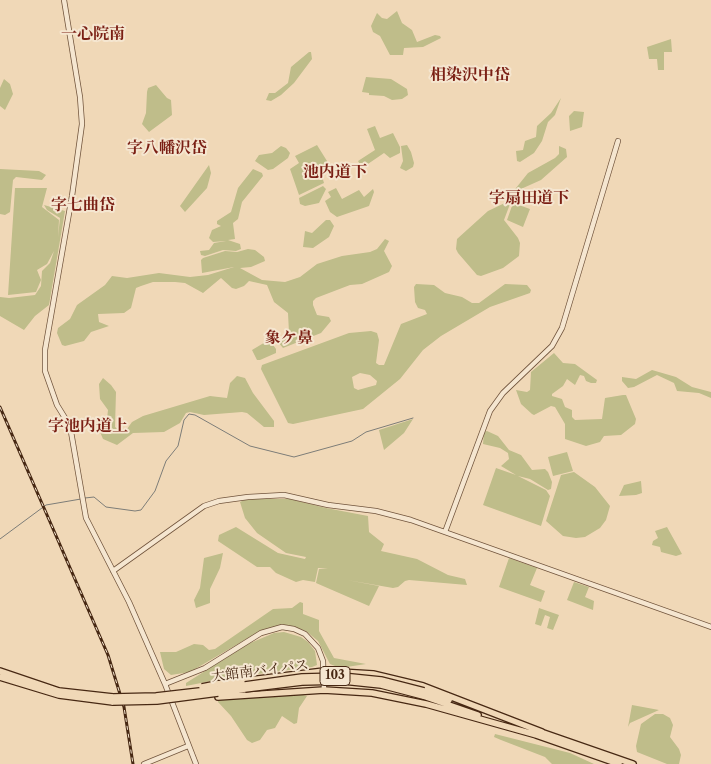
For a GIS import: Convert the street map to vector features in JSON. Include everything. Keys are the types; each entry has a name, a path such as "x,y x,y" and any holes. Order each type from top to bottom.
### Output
{"highway":[{"name":"大館南バイパス","path":"0,671 59,691 113,700 218,691"},
{"path":"218,691 324,671 373,674 414,683 541,734"},
{"name":"大館南バイパス","path":"0,677 59,695 142,702 245,687 302,682 343,681 380,685 423,694 632,764"},
{"path":"218,691 324,690 398,697 541,734"},
{"name":"大館南バイパス","path":"541,734 619,764"}],"street":[{"path":"64,0 80,97 81,134 44,363 57,405 70,426 86,518 113,571 165,684 196,764"},
{"path":"445,532 490,411 503,393 542,358 557,338 566,315 618,141"},
{"path":"113,571 204,506 219,501 248,497 284,495 328,505 376,511 445,532 711,627"},
{"path":"165,684 198,672 255,636 276,628 294,629 309,638 321,654 324,671 324,690"},
{"path":"144,764 188,746"}],"shaded area":[{"path":"397,11 402,23 412,30 417,42 435,35 441,38 423,47 404,48 403,55 390,55 380,36 373,32 371,26 377,13 382,18 387,19"},
{"path":"671,39 672,52 664,52 664,70 658,70 657,59 649,59 647,47"},
{"path":"311,52 312,59 294,83 281,95 271,101 266,100 269,93 275,93 288,83 291,67"},
{"path":"366,77 391,79 407,89 408,95 402,99 392,100 384,96 369,95 369,93 362,92"},
{"path":"4,79 10,84 13,94 5,110 0,106 0,88"},
{"path":"156,85 171,100 172,115 149,132 142,124 146,113 148,88"},
{"path":"561,98 555,115 548,122 542,141 534,153 520,162 517,161 516,151 523,150 525,141 536,137 537,126 551,113"},
{"path":"574,111 584,112 582,127 570,131 569,116"},
{"path":"375,126 380,138 393,133 400,147 400,153 390,158 384,153 362,168 358,161 375,150 367,129"},
{"path":"317,145 327,161 321,173 324,183 299,195 290,169 299,163 295,156"},
{"path":"407,145 414,163 413,167 406,171 400,168 403,161 401,146"},
{"path":"281,146 290,153 288,158 273,169 268,170 255,161 259,155 272,153"},
{"path":"559,146 566,149 567,157 541,180 512,193 528,173 559,154"},
{"path":"209,165 211,173 207,188 185,212 180,206"},
{"path":"0,169 39,171 46,175 42,180 16,177 13,180 10,212 5,215 0,214"},
{"path":"253,169 262,173 263,176 242,202 238,219 233,223 235,239 228,240 240,244 241,249 236,251 223,250 205,256 201,255 200,251 209,250 214,243 226,241 213,242 209,238 212,230 221,226 217,224 217,221 231,212 238,188"},
{"path":"323,186 326,189 319,203 305,206 300,204 299,198"},
{"path":"15,188 47,188 42,207 59,220 58,237 60,218 47,210 44,205 65,211 49,305 35,316 24,330 0,316 0,297 9,298 35,295 41,286 42,271 50,263 54,251 47,264 37,270 41,280 36,292 8,295"},
{"path":"336,188 342,199 359,190 364,197 373,189 374,192 369,206 337,217 330,212 325,201 331,197 328,192"},
{"path":"509,201 510,204 504,220 518,238 520,243 519,256 503,268 481,276 477,275 458,253 456,249 457,239 488,211"},
{"path":"513,203 530,209 523,227 507,220"},
{"path":"326,220 330,220 334,226 329,237 313,248 303,247 305,231 312,233"},
{"path":"385,239 389,241 384,251 392,266 389,272 362,284 350,285 316,298 313,301 313,305 317,315 329,317 331,321 321,333 283,348 278,342 289,333 288,313 274,302 267,285 249,281 244,286 236,289 232,288 221,278 203,293 185,283 153,282 141,286 136,288 131,308 124,313 98,314 99,322 109,326 91,332 84,341 65,346 62,345 57,333 58,328 70,319 77,305 105,285 112,276 127,278 159,273 190,277 208,275 234,267 202,273 201,260 203,258 225,251 237,252 248,249 255,250 264,257 265,261 251,267 240,268 262,280 285,282 300,277 317,264 342,256 370,252 377,249"},
{"path":"416,284 434,285 445,293 462,297 472,303 479,303 505,284 527,285 531,290 530,293 490,307 441,336 423,350 400,379 363,409 293,424 288,423 261,369 262,365 349,333 371,331 377,333 379,340 376,363 384,365 401,324 427,314 425,310 418,308 415,302 414,287","holes":["360,373 370,375 377,381 376,385 358,390 354,388 352,377"]},
{"path":"267,341 271,342 276,349 276,353 257,360 252,350"},
{"path":"554,353 563,363 575,364 597,380 596,383 591,383 586,381 584,376 580,375 575,385 567,379 563,386 552,394 552,396 562,399 565,407 572,410 572,417 575,420 602,419 605,398 626,395 636,419 635,424 621,435 604,436 600,442 586,446 565,439 565,424 555,407 551,406 534,415 532,414 521,404 516,390 527,392 530,390 531,372"},
{"path":"652,370 676,377 692,387 711,392 711,398 699,393 677,391 674,383 657,375 634,387 628,388 622,381 622,377 636,379"},
{"path":"237,376 245,378 253,393 274,421 274,427 264,427 247,413 242,412 204,415 190,412 186,413 180,423 164,432 133,433 117,445 103,439 100,432 101,425 107,419 108,410 100,399 99,384 103,378 116,392 115,427 119,430 127,429 132,422 143,416 210,396 227,398 230,383"},
{"path":"413,419 404,433 384,450 379,430"},
{"path":"487,431 498,436 509,450 521,455 532,470 545,469 548,472 552,482 551,489 548,490 530,479 518,476 546,490 550,496 541,526 483,505 496,468 516,475 501,466 509,459 508,453 500,448 483,444 484,432"},
{"path":"567,452 573,471 553,476 548,457"},
{"path":"574,472 595,487 610,506 606,520 600,528 585,537 576,538 563,536 546,521 561,475"},
{"path":"641,481 642,493 619,496 624,485"},
{"path":"246,499 290,499 368,516 369,532 384,544 381,551 417,559 448,575 465,579 467,585 409,580 393,588 347,580 379,586 369,606 316,583 319,569 328,568 318,568 315,582 303,580 296,582 276,573 270,567 257,567 218,541 219,535 236,527 278,553 305,559 306,557 286,553 257,533 245,518 240,502"},
{"path":"667,527 682,554 676,556 661,552 660,547 652,545 653,541 658,538 655,531"},
{"path":"223,553 220,568 210,589 210,603 196,608 194,600 200,588 204,558"},
{"path":"509,558 537,568 530,585 545,591 541,602 499,587"},
{"path":"574,582 589,587 585,597 594,601 593,610 567,600"},
{"path":"300,602 303,603 303,614 319,620 319,631 334,658 366,664 340,668 330,664 318,641 306,631 288,625 280,625 260,631 190,672 171,675 164,669 160,652 176,652 194,644 203,645 209,650 215,649 273,609 292,608"},
{"path":"539,608 559,615 553,630 547,628 550,617 545,615 541,626 535,624"},
{"path":"284,632 301,637 308,642 315,651 317,665 226,678 186,686 186,683 248,644 274,633"},
{"path":"261,696 307,696 299,708 297,723 294,724 282,716 275,728 267,730 260,740 252,743 247,740 231,716 218,702 218,700"},
{"path":"632,705 659,710 630,723 628,727"},
{"path":"655,714 663,714 670,718 673,725 670,737 681,755 679,764 667,764 637,752 636,746 641,724"},
{"path":"495,734 570,753 594,764 552,764 545,757 494,737"}],"waterway":[{"path":"85,498 94,497 106,507 135,511 141,510 155,491 166,461 178,446 184,420 189,414 195,415 250,446 294,457 352,441 366,432 413,418"},
{"path":"0,539 46,505 81,499"}],"railway":[{"path":"0,407 108,655 124,707 133,764"}],"district":[{"name":"一心院南","path":"93,34"},
{"name":"相染沢中岱","path":"470,75"},
{"name":"字八幡沢岱","path":"167,148"},
{"name":"池内道下","path":"335,172"},
{"name":"字扇田道下","path":"529,198"},
{"name":"字七曲岱","path":"83,205"},
{"name":"象ケ鼻","path":"289,338"},
{"name":"字池内道上","path":"88,426"}]}
